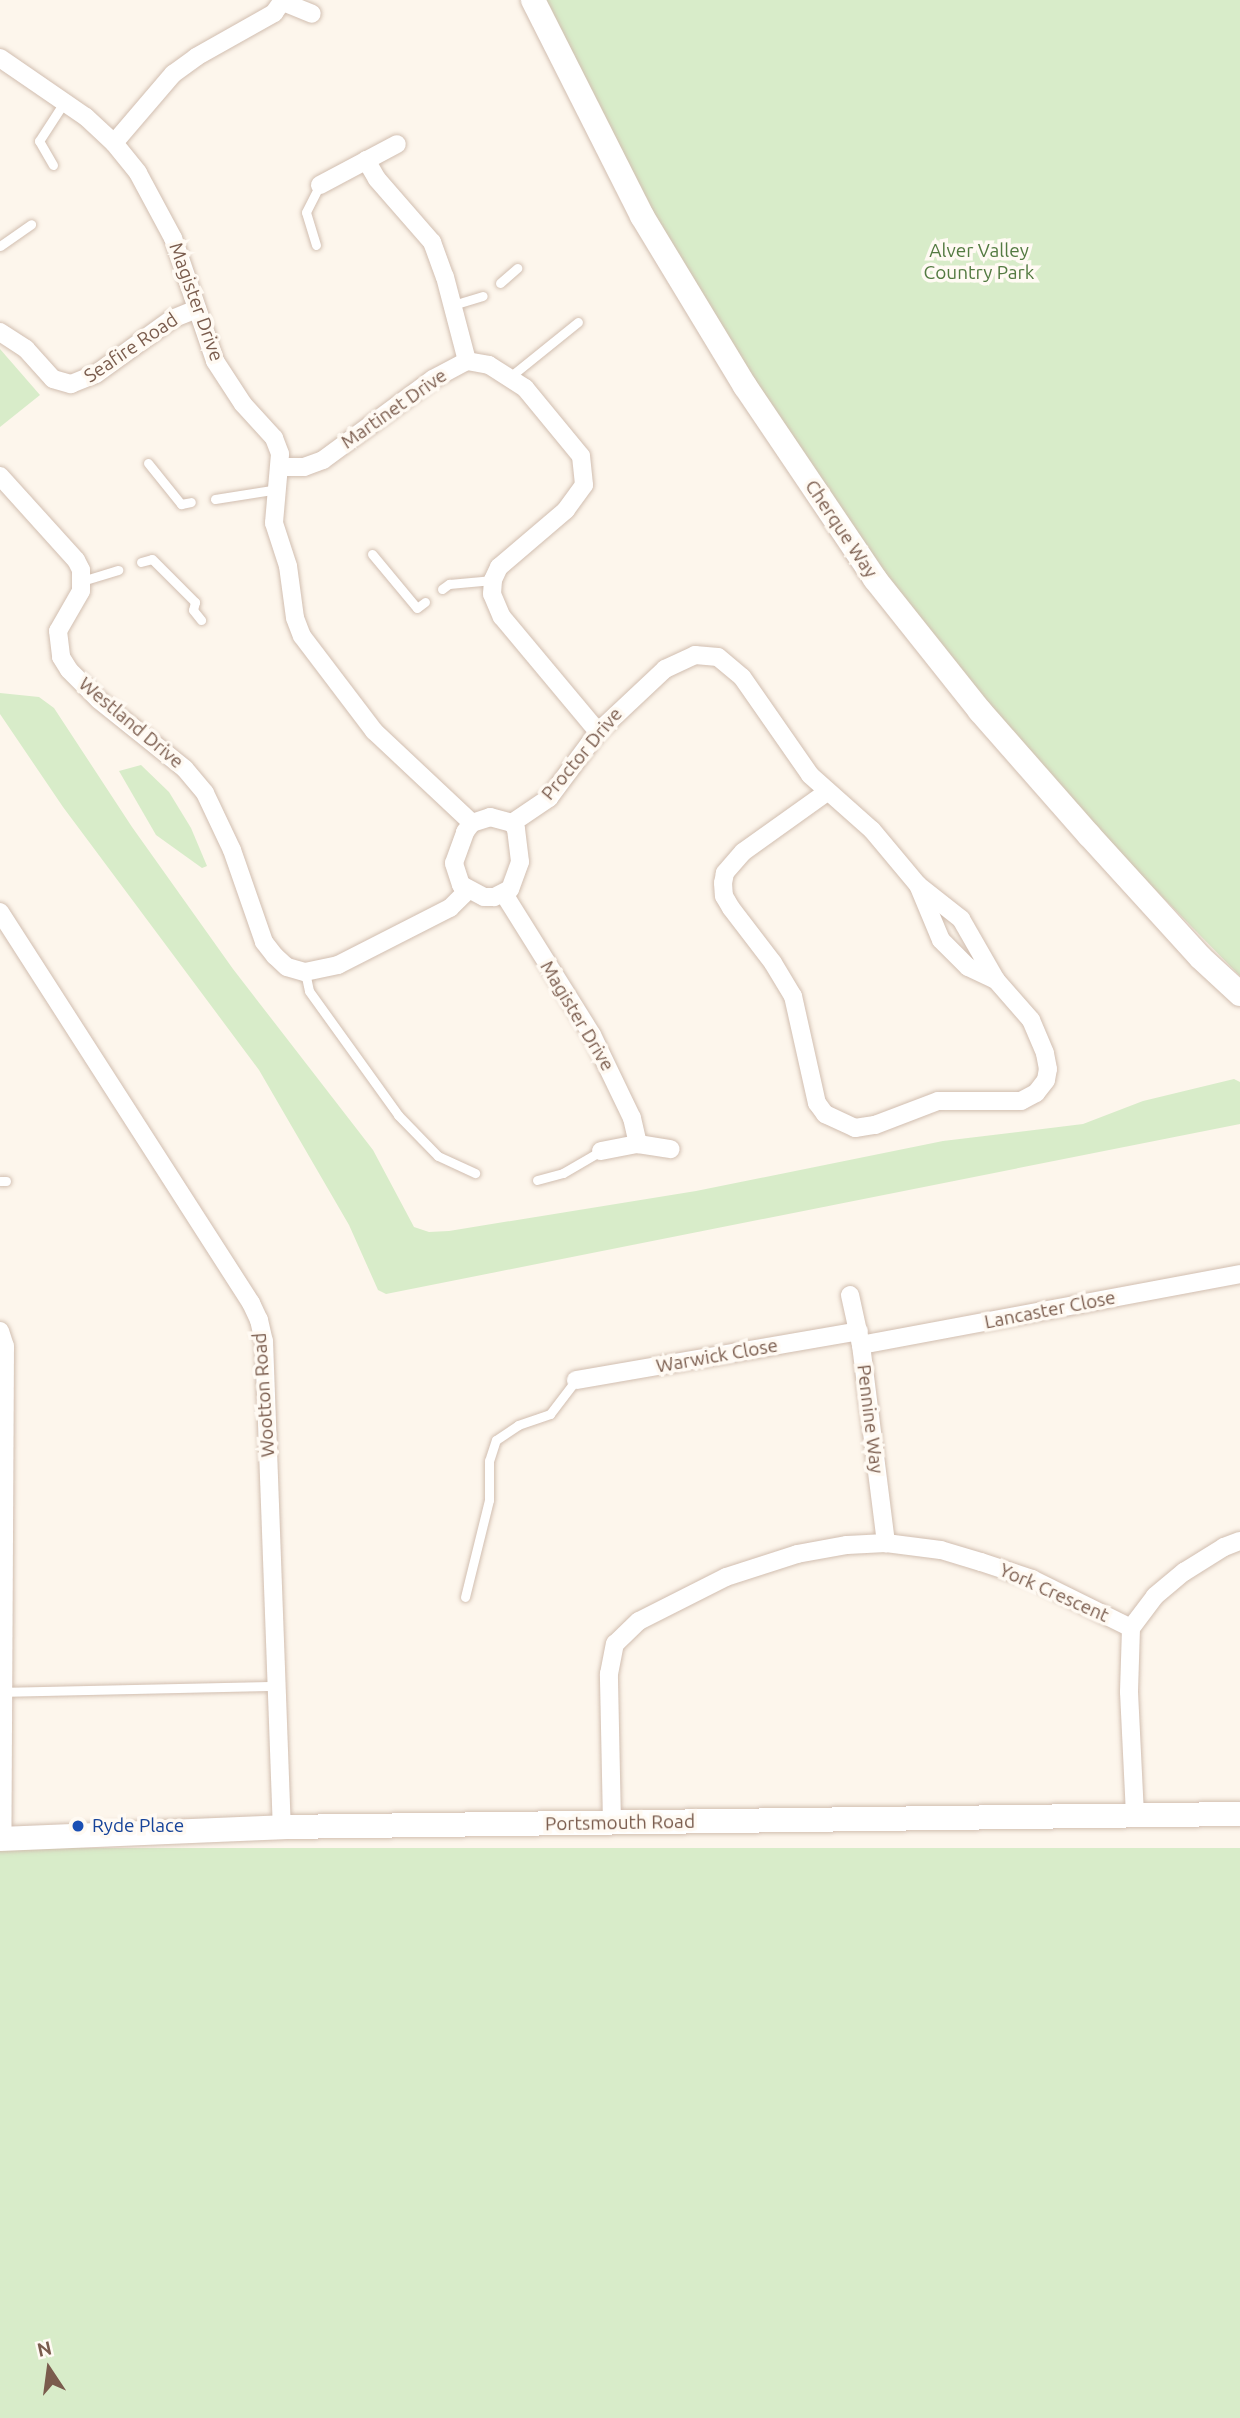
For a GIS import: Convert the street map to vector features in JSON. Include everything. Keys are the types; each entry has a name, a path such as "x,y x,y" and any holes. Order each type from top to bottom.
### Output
{"main road":[{"name":"Cherque Way","path":"533,0 642,216 745,386 875,579 980,711 1080,825 1201,958 1240,994"},
{"name":"Portsmouth Road","path":"1,1839 282,1827 1240,1814"}],"street":[{"path":"114,143 173,74 195,57 274,13 283,1 312,14"},
{"name":"Magister Drive","path":"0,58 65,101 114,143 158,205 173,238 215,361 243,404 274,438 280,454 281,467 274,523 288,566 295,618 302,636 374,731 472,823"},
{"path":"320,185 397,144"},
{"path":"366,160 377,179 432,242 453,305 467,361"},
{"name":"Seafire Road","path":"0,332 26,349 53,379 71,384 96,374 173,319 197,309"},
{"name":"Martinet Drive","path":"281,467 304,467 323,460 433,379 467,361 489,365 511,376 526,388 575,447 584,469 584,485 566,510 499,567 493,580"},
{"path":"0,476 76,560 82,581"},
{"path":"493,580 492,594 502,617 598,732"},
{"name":"Westland Drive","path":"82,581 81,591 58,631 61,657 69,670 99,700 185,769 205,793 232,850 264,942 287,967 304,972"},
{"name":"Proctor Drive","path":"512,823 549,798 598,732 665,668 695,655 718,657 742,677 794,754 827,792 872,830 918,885 961,919 996,980 1013,997 1040,1036 1048,1069 1046,1080 1036,1093 1021,1101 938,1101 875,1125 855,1128 825,1114 813,1089 793,996 773,963 731,908 724,896 723,883 732,862 743,852 827,792"},
{"path":"490,817 512,823 519,837 520,862 514,883 504,894 484,897 467,891 456,876 454,863 460,841 472,823 490,817"},
{"name":"Proctor Drive","path":"918,885 941,940 968,967 996,980"},
{"path":"304,972 338,965 411,930 450,908 467,891"},
{"name":"Magister Drive","path":"504,894 592,1035 632,1118 638,1144"},
{"name":"Wootton Road","path":"0,912 251,1303 259,1321 264,1341 282,1827"},
{"path":"600,1151 638,1144 671,1149"},
{"name":"Lancaster Close","path":"860,1338 1240,1275"},
{"name":"Pennine Way","path":"850,1295 860,1338 886,1543"},
{"path":"1,1332 1,1839"},
{"name":"Warwick Close","path":"576,1380 860,1338"},
{"path":"1131,1628 1155,1596 1184,1572 1224,1547 1240,1541"},
{"name":"York Crescent","path":"612,1823 609,1674 615,1643 639,1621 726,1577 797,1554 847,1545 886,1543 942,1550 981,1562 1032,1580 1131,1628 1129,1692 1135,1815"}],"lane":[{"path":"53,165 40,141 65,101"},
{"path":"316,245 306,212 320,185"},
{"path":"0,247 31,224"},
{"path":"500,283 517,268"},
{"path":"453,305 483,296"},
{"path":"511,376 578,322"},
{"path":"148,463 181,504 191,502"},
{"path":"215,499 278,489"},
{"path":"372,554 417,608 425,602"},
{"path":"141,562 152,559 195,602 192,610 201,620"},
{"path":"82,581 118,570"},
{"path":"442,589 449,584 493,580"},
{"path":"304,972 309,991 398,1115 438,1156 475,1173"},
{"path":"537,1180 563,1173 600,1151"},
{"path":"465,1597 489,1500 489,1461 496,1440 518,1424 550,1413 576,1380"},
{"path":"2,1692 276,1685"}],"green space":[{"name":"Alver Valley Country Park","path":"532,0 1240,0 1240,976 980,711 745,386"},
{"path":"0,349 40,395 0,427"},
{"path":"0,693 39,697 54,708 132,827 233,969 373,1150 414,1227 429,1232 449,1231 696,1191 943,1141 1083,1124 1143,1101 1234,1079 1240,1082 1240,1124 386,1294 378,1290 349,1225 259,1070 63,807 0,714"},
{"path":"141,765 169,792 191,828 207,866 202,868 156,835 119,771"},
{"path":"0,1848 1240,1848 1240,2418 0,2418"}],"place":[{"name":"Ryde Place","path":"78,1826"}]}
